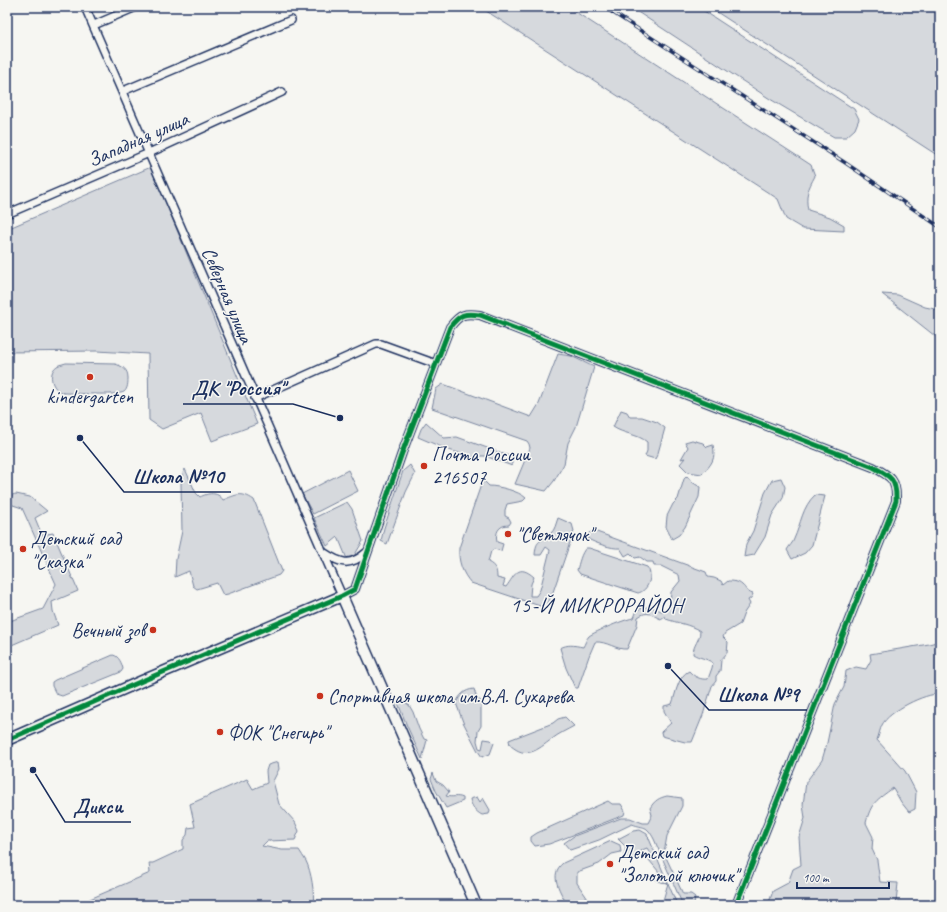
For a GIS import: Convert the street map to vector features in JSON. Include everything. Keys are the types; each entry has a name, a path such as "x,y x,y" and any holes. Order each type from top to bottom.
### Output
{"street":[{"name":"Северная улица","path":"85,7 342,596"},
{"path":"94,25 136,7"},
{"path":"122,91 291,20"},
{"name":"Западная улица","path":"7,214 149,153 282,92"},
{"path":"7,740 342,596 355,589 402,453 450,327 456,318 467,314 480,315 873,467 889,475 893,481 896,501 736,905"},
{"path":"255,398 376,344 381,344 436,364"},
{"path":"323,552 341,562 347,563 360,558 367,552"},
{"path":"342,596 476,905"}],"shaded area":[{"path":"480,7 568,7 811,165 815,176 808,192 808,210 830,217 844,225 844,231 803,229 786,219 778,199"},
{"path":"630,7 698,7 854,109 859,119 855,129 846,137 834,137 770,99"},
{"path":"709,7 940,7 940,157"},
{"path":"151,167 257,424 212,441 201,413 162,429 149,420 148,354 97,351 7,352 7,229"},
{"path":"882,294 898,295 925,307 940,310 940,340"},
{"path":"558,354 571,356 594,367 576,427 568,443 564,464 546,491 515,484 530,448 527,441 432,408 436,389 443,384 531,417 539,404"},
{"name":"kindergarten","path":"66,363 115,364 120,366 126,370 128,375 126,389 124,392 113,394 64,393 59,391 53,384 53,371 55,368"},
{"path":"621,410 627,412 630,417 642,417 657,422 665,428 655,459 645,456 647,451 647,442 639,437 613,427"},
{"path":"426,422 444,438 457,437 512,457 512,466 485,456 471,457 446,449 418,437"},
{"path":"692,440 703,443 707,447 713,445 714,454 712,461 702,474 688,472 680,464 685,458 681,459 688,447 685,442"},
{"path":"410,465 415,474 406,492 387,544 381,541 384,528 403,471"},
{"path":"185,469 196,493 200,497 215,494 223,500 235,495 242,495 254,500 282,571 279,575 223,595 217,583 197,589 193,586 189,571 175,577 176,559 182,531 181,484 182,475"},
{"path":"348,470 358,491 313,514 302,494"},
{"path":"687,476 692,482 700,487 699,497 685,527 679,535 672,539 666,527 667,516 673,504 678,499 684,479"},
{"path":"781,478 785,487 783,498 772,515 765,537 754,555 744,557 746,544 753,531 765,493 772,480"},
{"path":"482,482 485,482 489,486 514,491 526,498 523,501 507,504 505,516 509,518 511,522 509,525 502,526 498,530 496,536 497,542 503,544 501,551 494,549 491,551 488,562 495,568 497,578 505,580 503,586 506,587 517,572 524,571 534,577 531,584 530,596 536,596 540,590 550,550 546,547 541,555 535,555 538,543 552,532 558,518 572,524 574,531 546,608 471,583 463,571 459,558 459,548"},
{"path":"16,494 30,497 47,511 35,518 42,535 53,533 78,591 52,602 53,611 58,625 7,647 7,622 43,609 56,584 22,508 7,503 8,499 12,495"},
{"path":"815,495 825,496 812,545 805,553 792,559 787,550 793,540 807,505"},
{"path":"347,502 352,509 363,541 354,556 347,559 338,537 327,546 314,518"},
{"path":"594,531 706,572 708,577 721,581 723,585 728,581 739,583 753,594 748,600 750,604 744,613 740,624 725,633 723,637 728,642 727,653 721,660 720,671 712,686 703,715 692,742 685,742 662,736 661,732 671,723 664,711 664,706 672,704 678,685 685,673 689,671 698,678 708,679 712,668 713,663 693,654 700,634 700,631 696,629 666,619 665,616 661,619 650,614 641,615 638,617 637,625 627,649 595,642 578,688 575,688 566,668 560,648 571,645 583,647 589,636 625,620 634,618 637,610 649,607 661,611 668,610 671,592 680,581 679,575 661,566 654,566 653,562 647,562 640,557 635,558 630,553 625,556 620,548 613,548 588,539 589,533"},
{"path":"586,548 647,567 650,578 647,586 642,592 638,593 580,574 577,570 581,555"},
{"path":"940,641 940,653 937,654 940,662 940,694 926,696 908,704 892,714 882,725 877,740 905,771 916,792 915,809 909,812 893,788 875,802 870,810 866,823 873,837 872,849 877,860 880,882 898,883 896,903 881,905 857,901 851,905 768,905 773,891 788,883 793,869 801,865 799,837 805,818 803,805 806,782 822,760 835,704 844,687 846,671 856,667 866,669 871,660 870,654"},
{"path":"113,655 119,659 121,663 123,669 121,672 62,696 56,694 52,686 52,682"},
{"path":"474,689 477,699 481,701 481,726 478,731 477,741 479,748 482,749 484,739 491,740 494,743 490,754 482,757 463,722 456,703 463,693"},
{"path":"403,701 409,705 424,739 427,740 422,759 398,703"},
{"path":"565,717 574,726 557,735 537,750 527,753 516,750 510,745 509,740"},
{"path":"278,762 279,769 273,781 279,804 295,822 299,831 295,840 267,841 262,846 282,850 299,850 306,861 309,871 313,889 313,905 76,905 150,873 149,863 153,863 183,849 183,840 187,835 188,828 195,827 190,804 247,779 253,789 267,783 266,771 268,765"},
{"path":"433,773 436,781 443,785 449,792 446,796 461,797 463,798 463,801 446,808 431,779"},
{"path":"667,796 682,798 682,806 667,836 664,853 683,894 691,894 695,897 694,905 684,905 681,901 654,839 645,828 632,824 599,840 570,850 564,843 574,836 621,818 630,818 643,823 648,823 652,815 650,808 652,805 657,800"},
{"path":"477,797 480,802 483,798 490,810 489,814 482,815 471,804 470,799"},
{"path":"608,801 612,804 621,804 625,811 624,815 549,844 535,846 531,841 531,837 537,833"},
{"path":"640,830 647,834 668,883 660,882 654,878 659,872 649,860 651,854 647,848 642,850 639,858 630,861 623,859 626,847 618,839 633,831"},
{"path":"611,841 620,845 621,852 612,854 599,864 577,872 577,883 592,905 567,905 557,884 556,873 559,868 563,863"},
{"path":"668,883 676,905 659,905 662,904"}],"railway":[{"path":"604,7 844,162 940,227"}],"cycle path":[{"path":"7,740 342,596 355,589 402,453 450,327 463,315 480,315 873,467 888,476 894,483 896,501 736,905"}],"place":[{"name":"kindergarten","path":"90,377"},
{"name":"ДК \"Россия\"","path":"340,418"},
{"name":"Школа №10","path":"80,438"},
{"name":"Почта России 216507","path":"424,466"},
{"name":"\"Светлячок\"","path":"508,534"},
{"name":"Детский сад \"Сказка\"","path":"23,549"},
{"name":"Вечный зов","path":"153,630"},
{"name":"Школа №9","path":"668,666"},
{"name":"Спортивная школа им.В.А. Сухарева","path":"320,696"},
{"name":"ФОК \"Снегирь\"","path":"220,732"},
{"name":"Дикси","path":"33,770"},
{"name":"Детский сад \"Золотой ключик\"","path":"610,864"}],"district":[{"name":"15-Й МИКРОРАЙОН","path":"597,605"}]}
